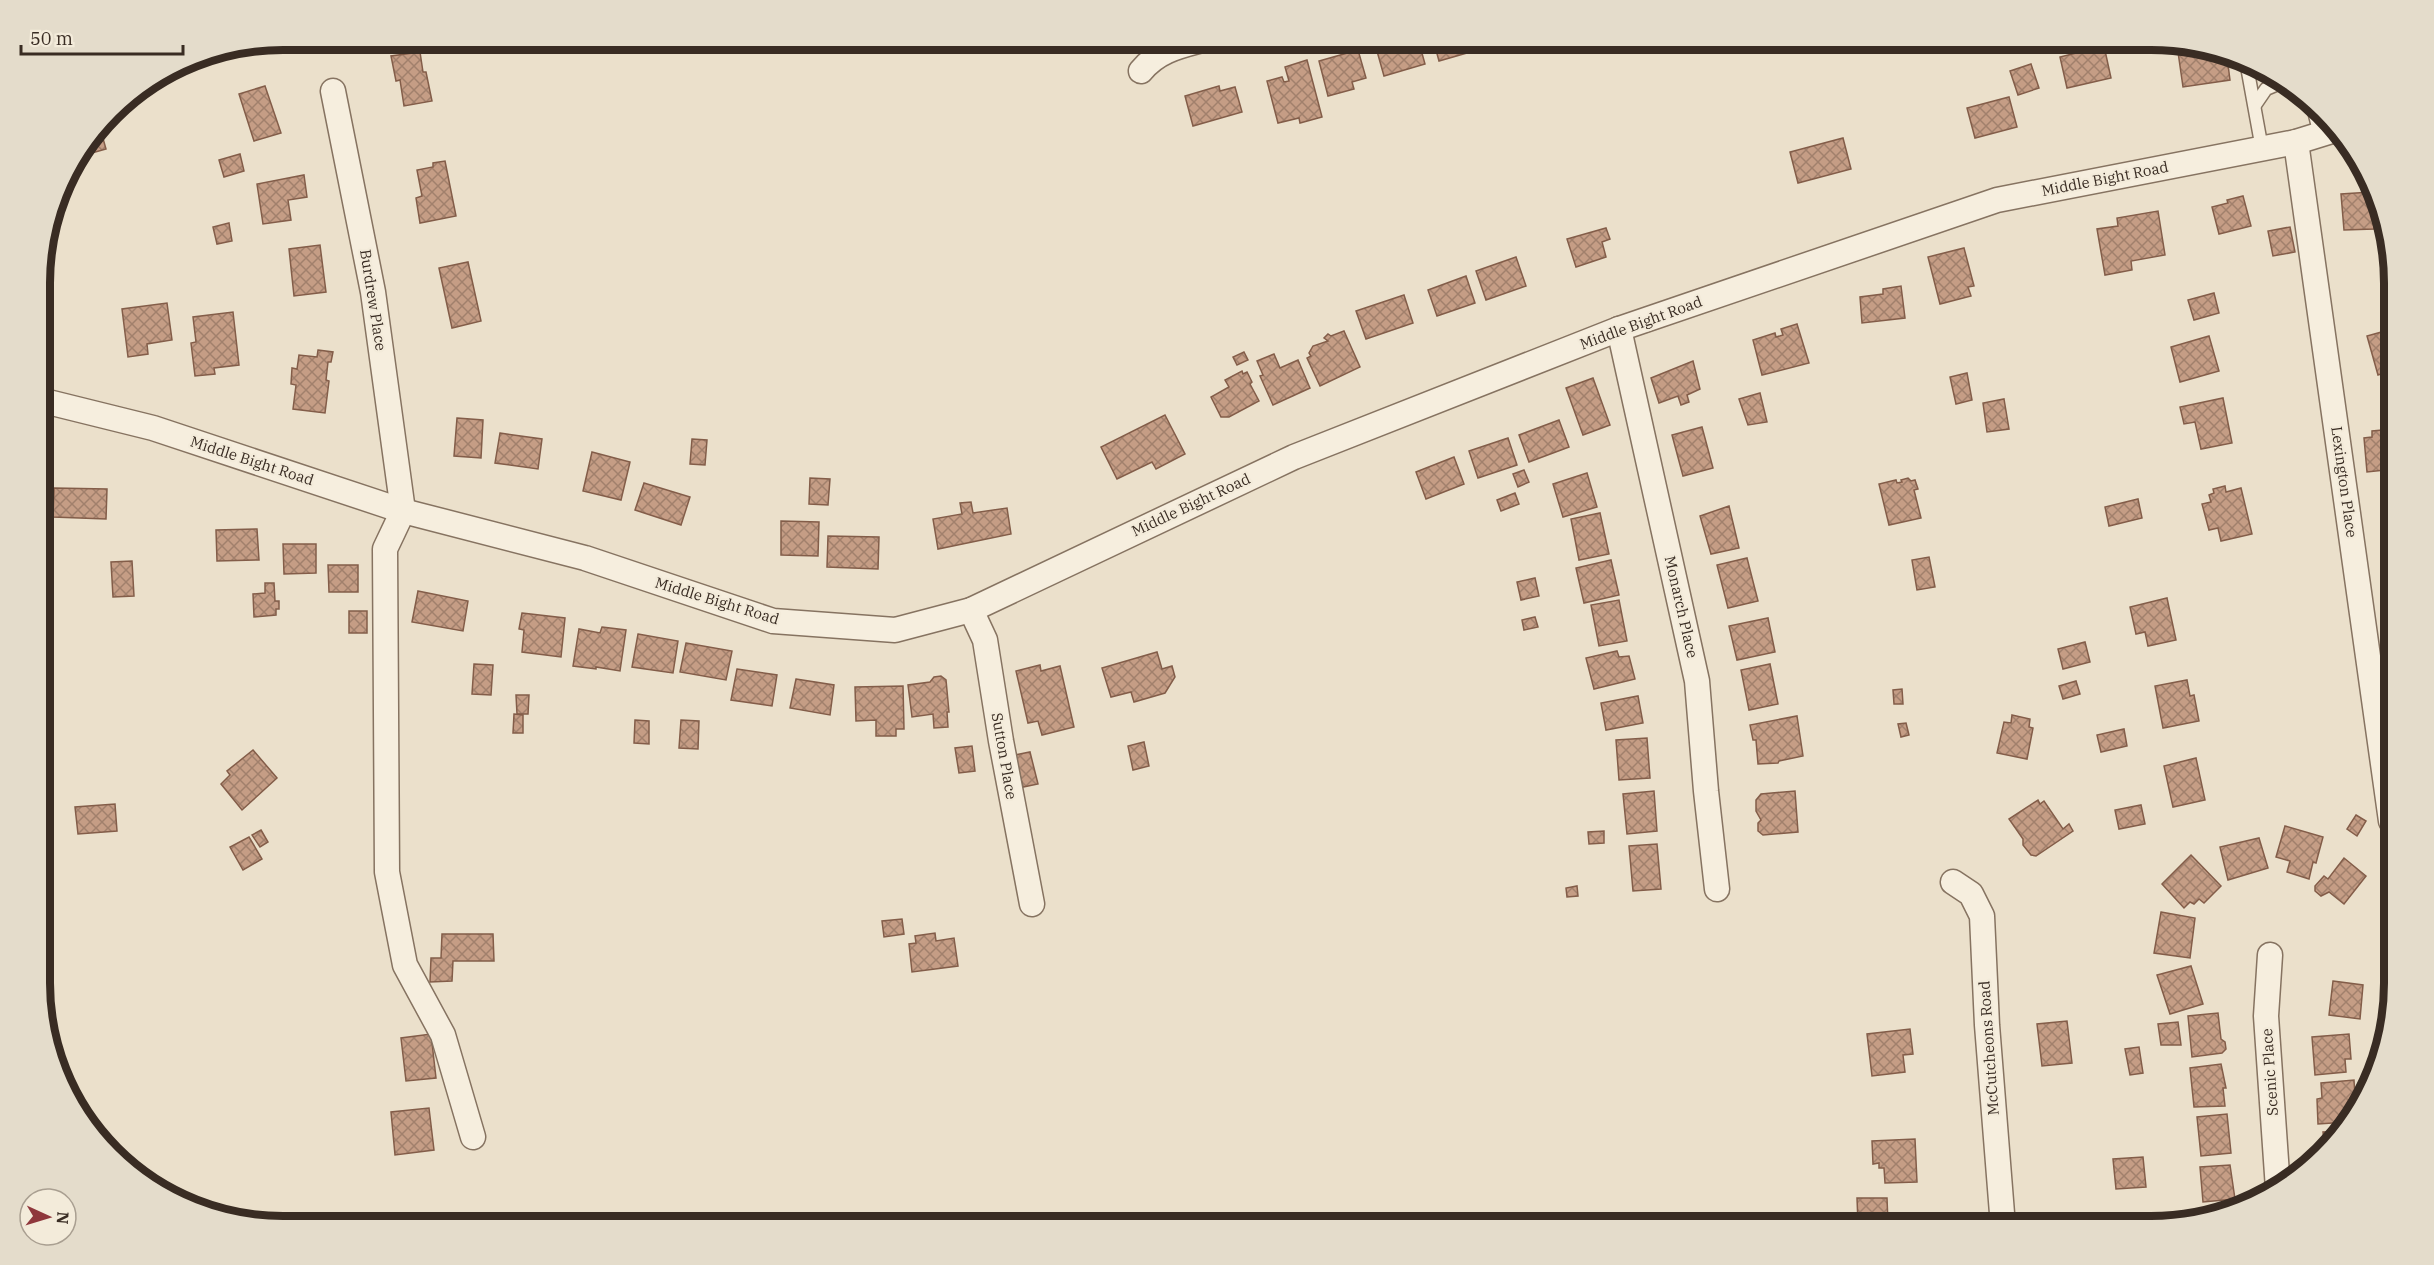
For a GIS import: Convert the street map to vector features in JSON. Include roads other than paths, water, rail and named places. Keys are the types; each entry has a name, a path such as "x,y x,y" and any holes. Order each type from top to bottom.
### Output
{"street":[{"path":"1141,71 1152,58 1171,50"},
{"name":"Burdrew Place","path":"333,91 374,292 403,511"},
{"name":"Middle Bight Road","path":"50,402 153,428 403,511 585,558 773,621 896,630 970,610 1294,457 1619,329 1997,200 2262,149 2329,132"},
{"name":"Lexington Place","path":"2296,142 2384,771"},
{"name":"Monarch Place","path":"1619,329 1697,681 1706,791 1718,889"},
{"path":"403,511 385,549 387,872 405,965 443,1035 473,1137"},
{"name":"Sutton Place","path":"970,610 985,640 1000,741 1032,904"},
{"name":"McCutcheons Road","path":"1953,882 1971,894 1982,916 1987,1025 2002,1216"},
{"name":"Scenic Place","path":"2270,955 2266,1016 2277,1178"}],"lane":[{"path":"2248,71 2262,149"},
{"path":"2255,105 2266,89 2275,85"}]}
